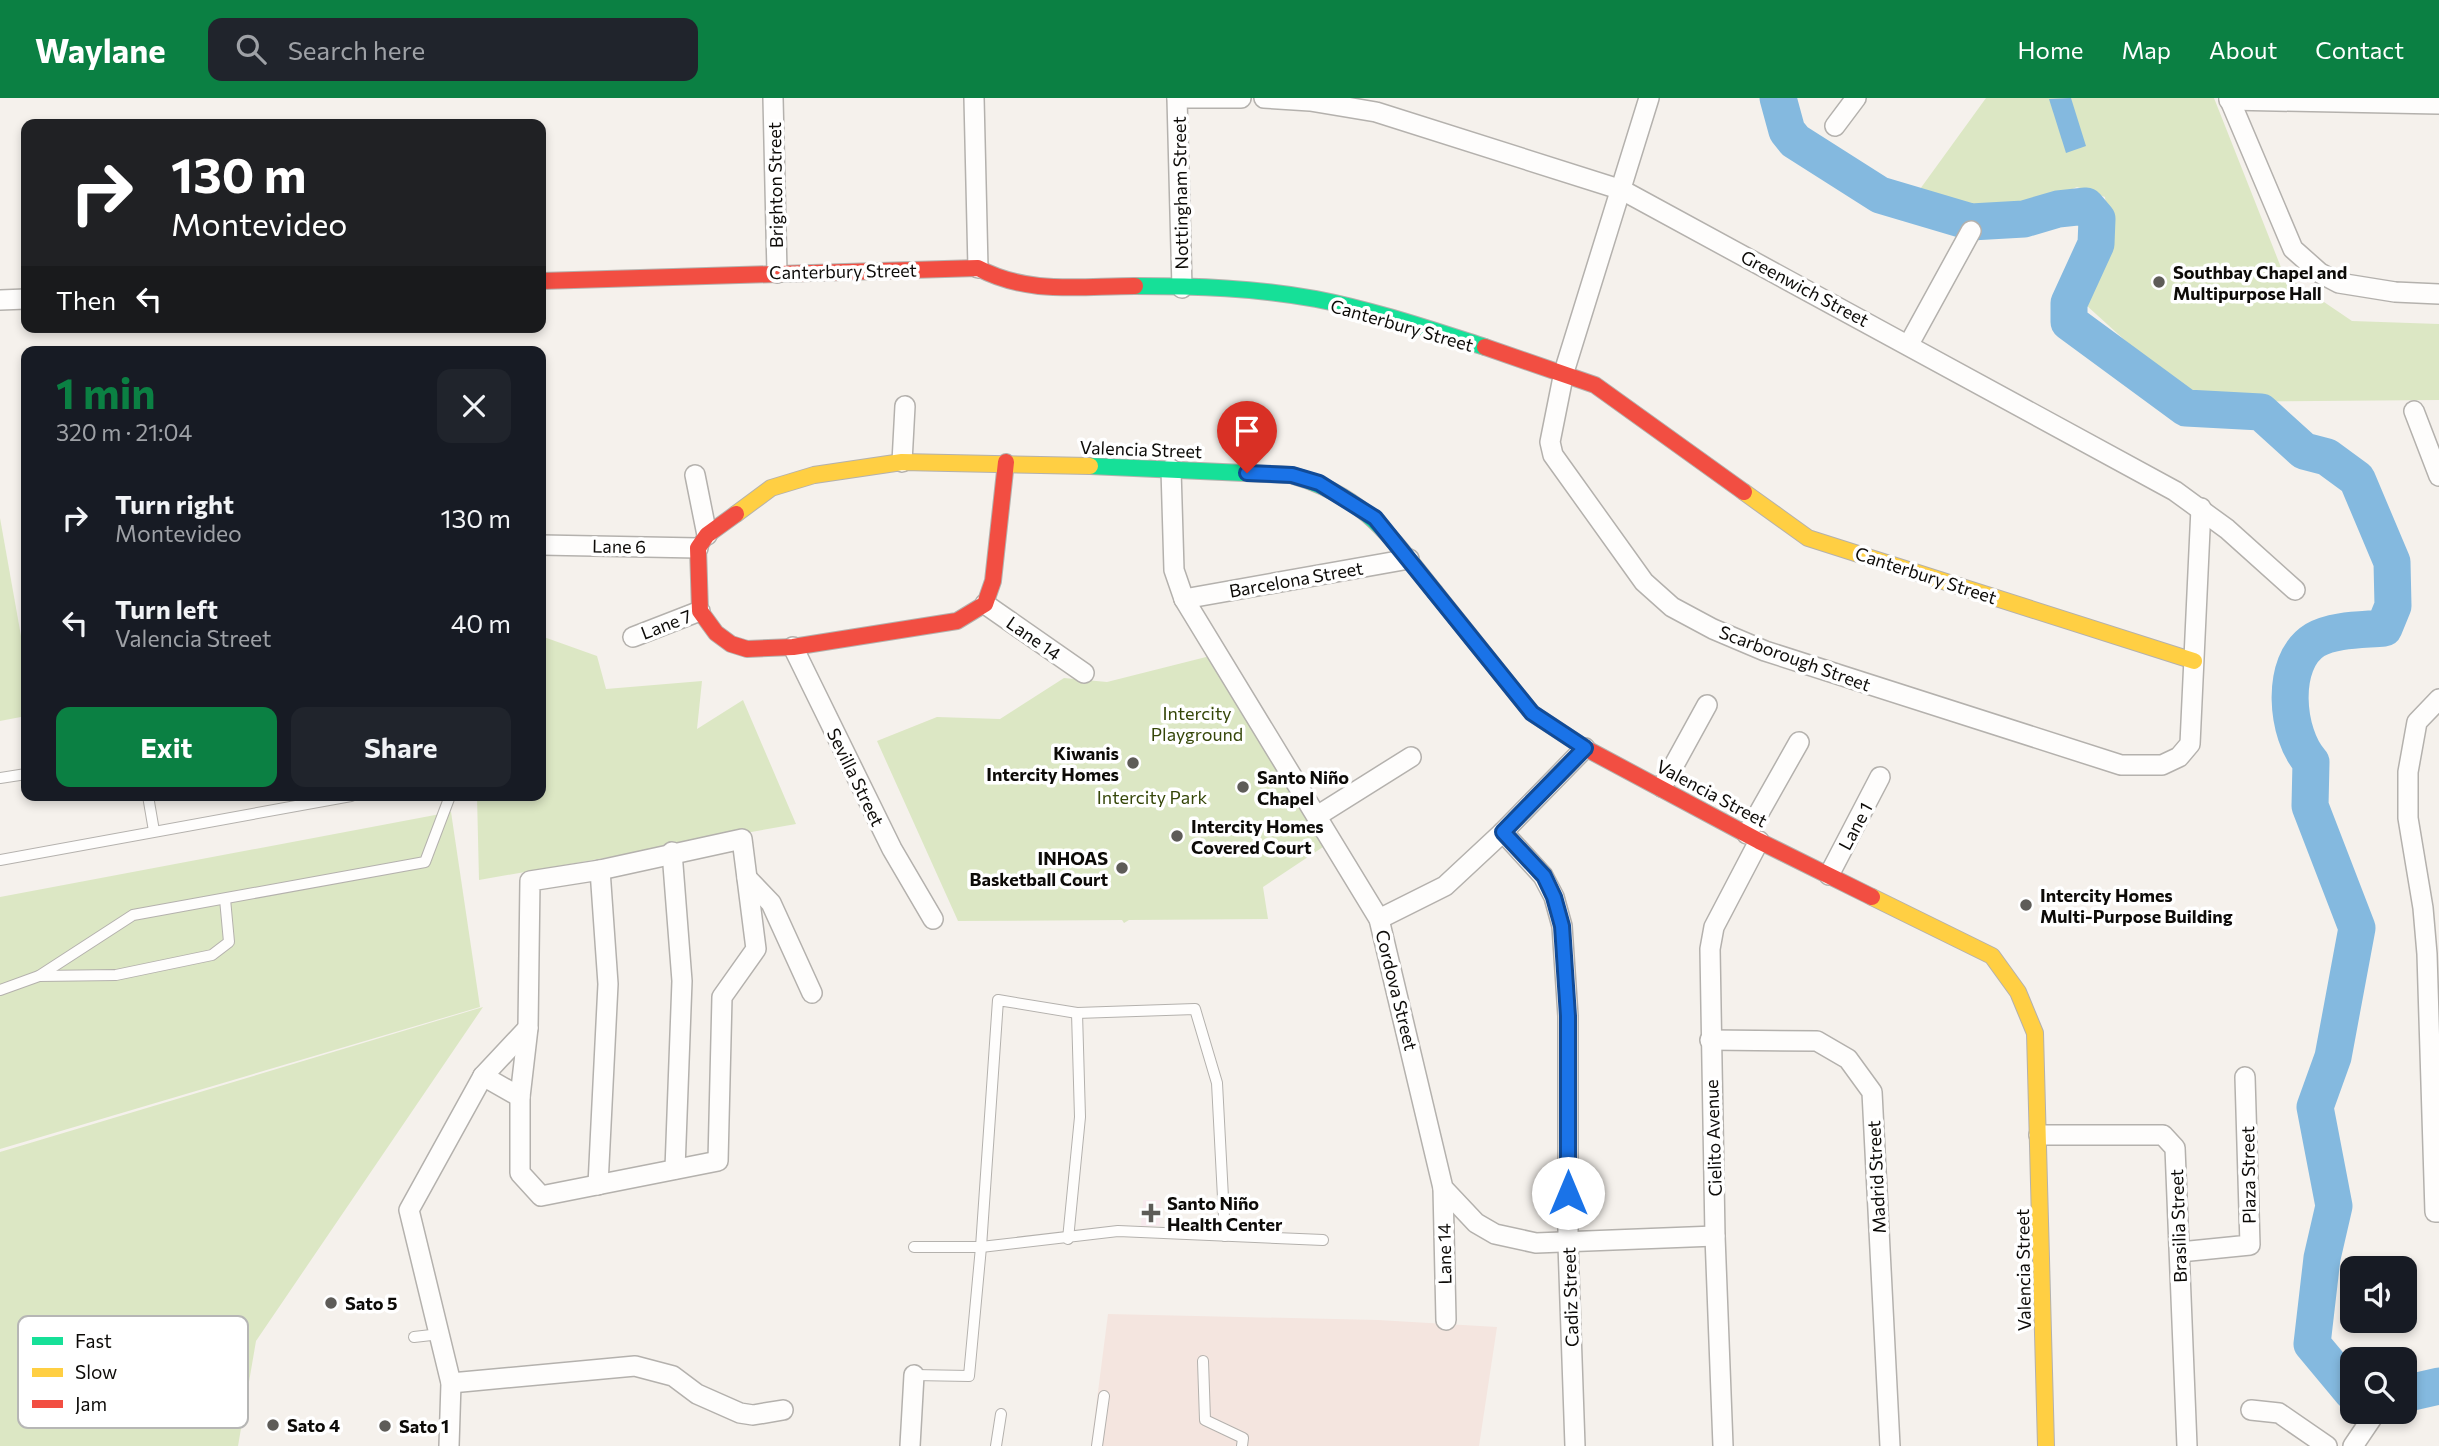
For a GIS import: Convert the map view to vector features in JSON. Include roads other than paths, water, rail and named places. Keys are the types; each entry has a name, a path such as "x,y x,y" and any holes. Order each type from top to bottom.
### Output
{"street":[{"name":"Brighton Street","path":"774,98 777,273"},
{"path":"974,98 978,268"},
{"path":"1177,98 1241,98"},
{"name":"Nottingham Street","path":"1177,98 1182,288"},
{"name":"Greenwich Street","path":"1264,98 1310,101 1376,112 1622,190 1909,344 2201,508 2295,590"},
{"name":"Scarborough Street","path":"1649,98 1564,372 1550,442 1553,456 1644,582 1672,607 1713,629 1765,651 1949,711 2121,765 2162,765 2179,757 2190,744 2201,508"},
{"path":"1835,126 1856,98"},
{"path":"2439,104 2411,100 2229,99 2293,249 2320,273 2339,283 2395,292 2439,294"},
{"path":"1909,344 1971,230"},
{"name":"Canterbury Street","path":"546,281 978,268 1003,281 1023,286 1182,288 1283,294 1355,309 1564,372 1595,385 1666,433 1808,538 2194,661"},
{"path":"0,300 21,299"},
{"path":"902,462 905,406"},
{"path":"2414,411 2439,476"},
{"name":"Valencia Street","path":"703,541 771,488 814,475 902,462 1006,463 1292,475 1319,483 1375,518 1532,713 1585,748 1753,837 1992,956 2011,979 2026,1004 2035,1033 2046,1446"},
{"path":"695,475 703,541 700,611 716,633 731,644 747,649 793,647 957,621 985,604 993,581 1006,463"},
{"name":"Cordova Street","path":"1171,469 1174,570 1184,598 1380,919 1443,1188"},
{"name":"Lane 6","path":"546,545 703,541"},
{"name":"Barcelona Street","path":"1184,598 1409,559"},
{"name":"Lane 14","path":"985,604 1083,673"},
{"name":"Lane 7","path":"633,637 700,611"},
{"name":"Sevilla Street","path":"793,647 892,849 928,912"},
{"path":"2439,699 2417,722 2408,772 2408,818 2425,931 2435,1212 2439,1212"},
{"path":"1662,787 1707,705"},
{"name":"Cielito Avenue","path":"1723,1446 1715,1236 1710,948 1714,927 1753,837 1799,742"},
{"path":"1380,919 1445,886 1503,832 1585,748"},
{"path":"1317,816 1411,757"},
{"name":"Lane 1","path":"1829,875 1880,777"},
{"name":"Cadiz Street","path":"1503,832 1544,876 1554,897 1562,926 1568,1016 1568,1244 1575,1446"},
{"path":"757,949 742,839 672,852 600,870 530,880 528,1027 520,1097 520,1173 541,1196 718,1161 722,997 757,949 789,943"},
{"path":"672,852 682,981 675,1169"},
{"path":"598,1185 608,984 600,870"},
{"path":"747,877 771,903 812,993"},
{"path":"449,1446 451,1383 409,1210 483,1076 528,1027"},
{"name":"Madrid Street","path":"1710,1040 1817,1041 1848,1059 1872,1092 1890,1446"},
{"path":"483,1076 520,1097"},
{"name":"Plaza Street","path":"2180,1252 2250,1245 2245,1077"},
{"name":"Brasilia Street","path":"2039,1135 2163,1135 2175,1148 2187,1446"},
{"path":"1443,1188 1476,1223 1495,1234 1536,1243 1568,1244 1715,1236"},
{"name":"Lane 14","path":"1443,1188 1446,1320"},
{"path":"451,1383 635,1366 673,1376 697,1394 740,1413 753,1415 783,1410"},
{"path":"909,1446 914,1375"},
{"path":"2251,1410 2279,1413 2327,1446"},
{"path":"2353,1446 2368,1424"}],"lane":[{"path":"0,778 21,775"},
{"path":"149,801 154,831"},
{"path":"0,860 323,801"},
{"path":"0,990 39,976 132,915 425,862 448,801"},
{"path":"39,976 116,975 212,955 229,942 225,899"},
{"path":"914,1375 969,1376 998,1000 1077,1013 1195,1009 1217,1083 1225,1236"},
{"path":"1068,1239 1080,1118 1077,1013"},
{"path":"914,1247 981,1247 1068,1239 1118,1231 1323,1240"},
{"path":"414,1337 440,1334"},
{"path":"1203,1361 1205,1420 1243,1438 1242,1446"},
{"path":"1097,1446 1104,1396"},
{"path":"996,1446 1001,1414"}],"water":[{"path":"2071,98 2086,146 2066,153 2049,99"}],"waterway":[{"path":"1778,98 1787,131 1795,141 1880,195 1971,222 2024,219 2058,209 2086,206 2097,219 2096,244 2069,303 2069,322 2186,408 2261,412 2304,451 2327,457 2357,479 2392,562 2393,606 2384,628 2323,636 2303,650 2291,681 2290,699 2296,735 2311,762 2310,806 2357,928 2333,1057 2315,1107 2334,1206 2322,1258 2312,1344 2340,1378"},
{"path":"2417,1391 2439,1386"}],"place":[{"name":"Southbay Chapel and Multipurpose Hall","path":"2159,282"},
{"name":"Kiwanis Intercity Homes","path":"1133,763"},
{"name":"Santo Niño Chapel","path":"1243,787"},
{"name":"Intercity Homes Covered Court","path":"1177,836"},
{"name":"INHOAS Basketball Court","path":"1122,868"},
{"name":"Intercity Homes Multi-Purpose Building","path":"2026,905"},
{"name":"Santo Niño Health Center","path":"1151,1213"},
{"name":"Sato 5","path":"331,1303"},
{"name":"Sato 4","path":"273,1425"},
{"name":"Sato 1","path":"385,1426"}],"park label":[{"name":"Intercity Playground","path":"1197,723"},
{"name":"Intercity Park","path":"1152,797"}]}
